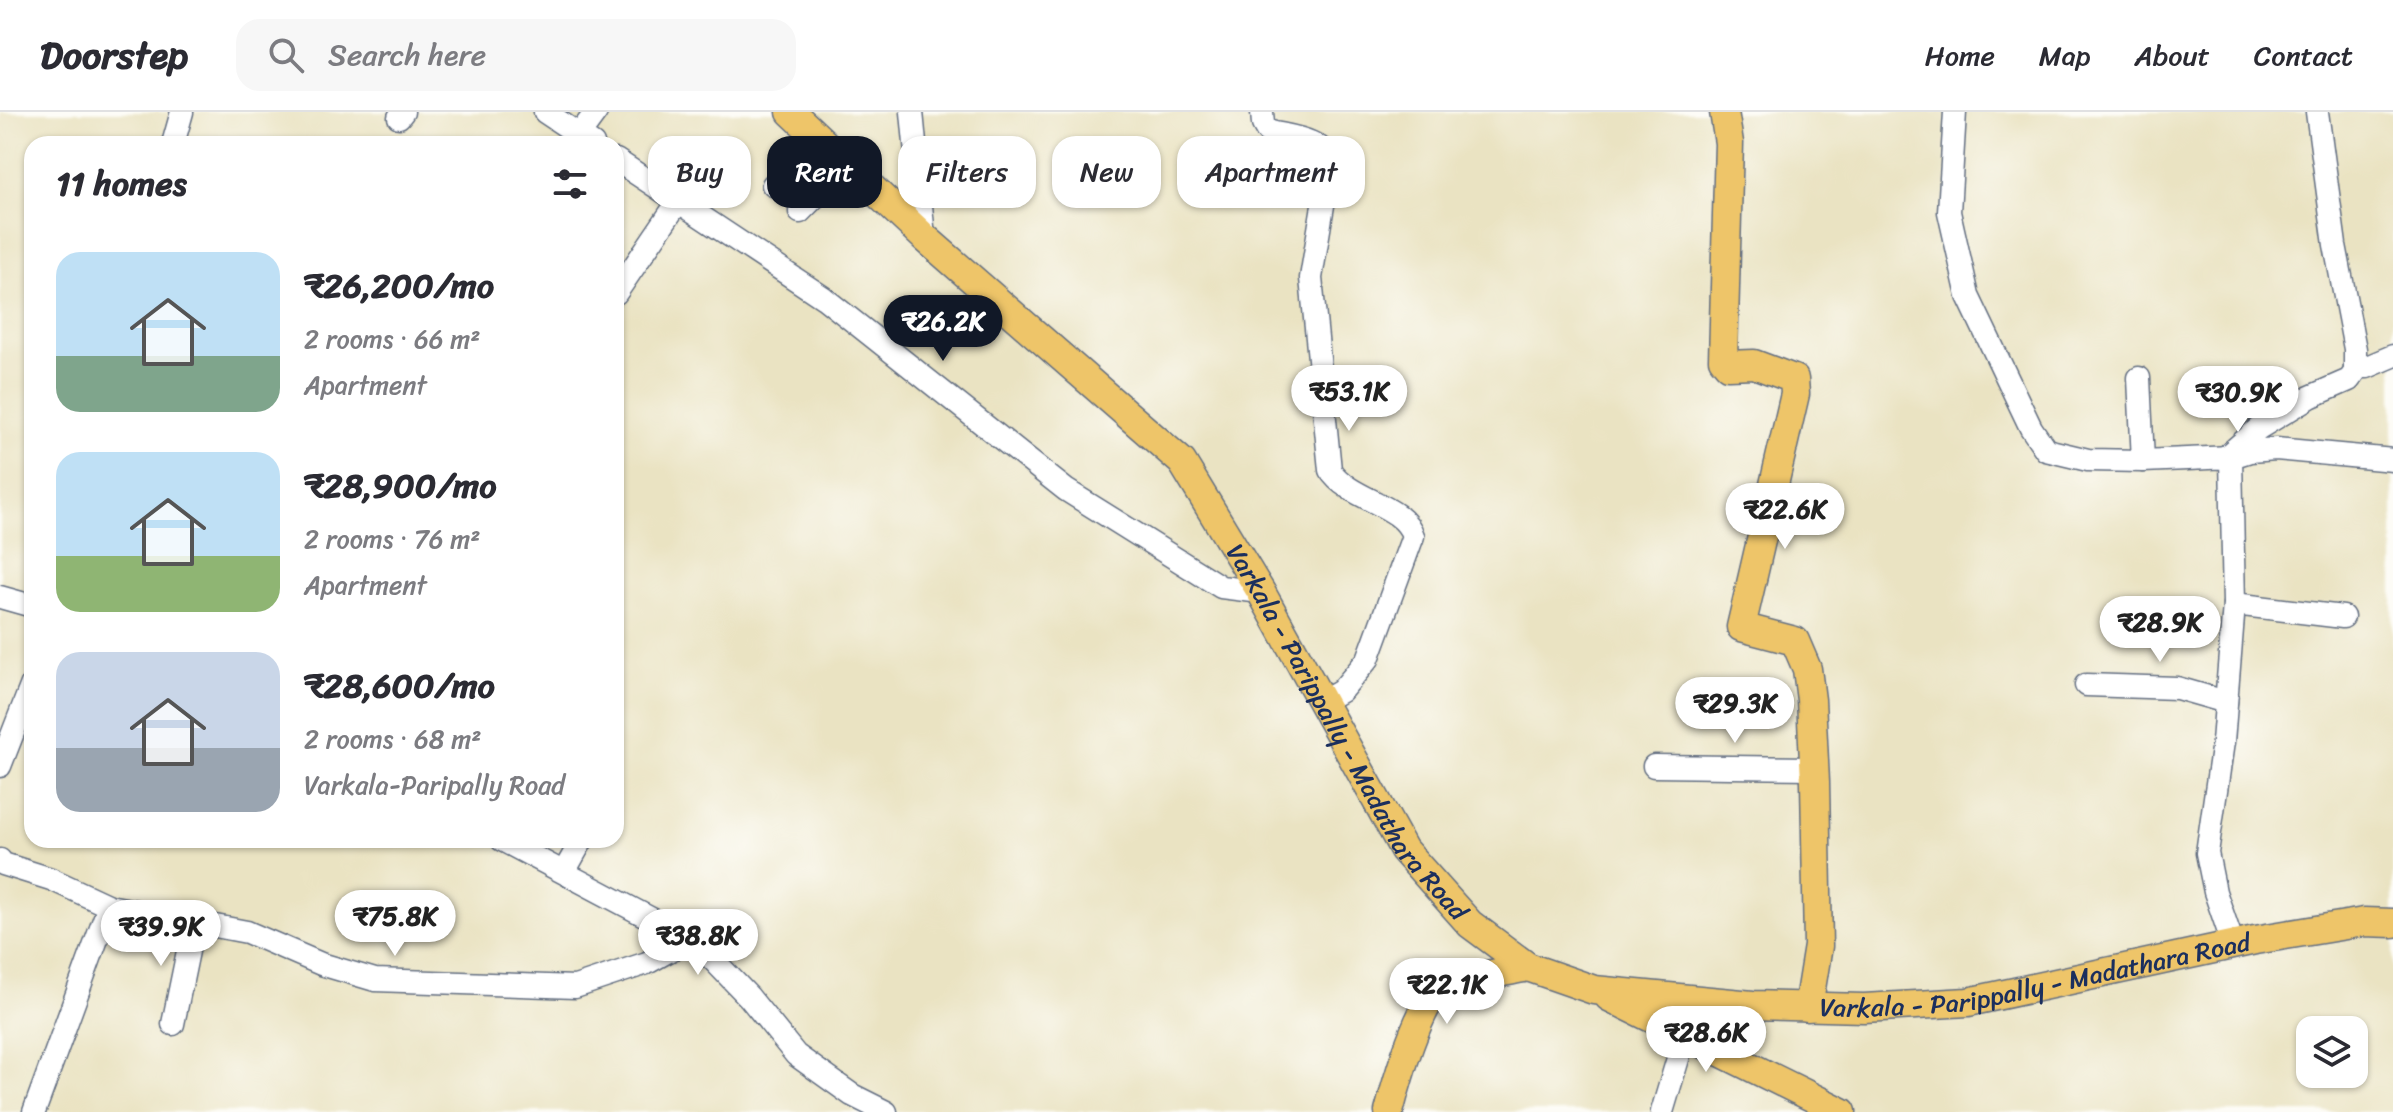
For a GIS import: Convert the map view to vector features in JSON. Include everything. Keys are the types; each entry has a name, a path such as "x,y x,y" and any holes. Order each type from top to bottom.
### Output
{"main road":[{"name":"Varkala - Parippally - Madathara Road","path":"791,112 816,136"},
{"path":"1724,112 1729,143 1723,359 1728,365 1754,364 1794,379 1795,394 1741,627 1795,641 1807,669 1814,768 1818,946 1808,1007"},
{"name":"Varkala - Parippally - Madathara Road","path":"882,198 1182,462 1261,592 1404,850 1470,924 1528,967 1594,990 1753,1005 1864,1008 1968,1002 2233,944 2364,922 2393,923"},
{"path":"1389,1112 1412,1039 1429,1003 1443,986 1528,967"},
{"path":"1594,990 1842,1112"}],"street":[{"path":"175,136 182,112"},
{"path":"545,112 581,136"},
{"path":"587,136 596,112"},
{"path":"912,112 924,237"},
{"path":"1262,112 1267,131 1322,146 1330,163 1311,278 1330,470 1338,483 1406,521 1413,536 1368,659 1341,691 1322,702"},
{"path":"1955,112 1949,212 1959,263 1968,296 2031,428 2046,450 2088,460 2185,460 2276,449 2393,460"},
{"path":"2233,944 2215,892 2207,853 2226,702 2234,604 2230,456 2259,428 2310,397 2349,380 2355,367 2355,349 2335,245 2317,112"},
{"path":"624,165 648,182"},
{"path":"624,281 674,208"},
{"path":"687,208 824,298 1066,490 1221,587 1261,592"},
{"path":"800,212 804,208"},
{"path":"2355,367 2367,367 2393,356"},
{"path":"2139,378 2143,461"},
{"path":"0,597 24,604"},
{"path":"2234,604 2343,617"},
{"path":"2086,685 2177,688 2226,702"},
{"path":"0,766 24,704"},
{"path":"1654,766 1814,768"},
{"path":"518,848 690,939 749,997 796,1055 850,1103 886,1112"},
{"path":"564,872 578,848"},
{"path":"0,860 3,864 51,879 109,906 247,932 321,964 375,980 575,987 647,963 690,939"},
{"path":"34,1112 109,906"},
{"path":"173,1024 194,922"},
{"path":"1662,1112 1685,1035"}],"tunnel":[{"path":"796,208 800,212"}]}
